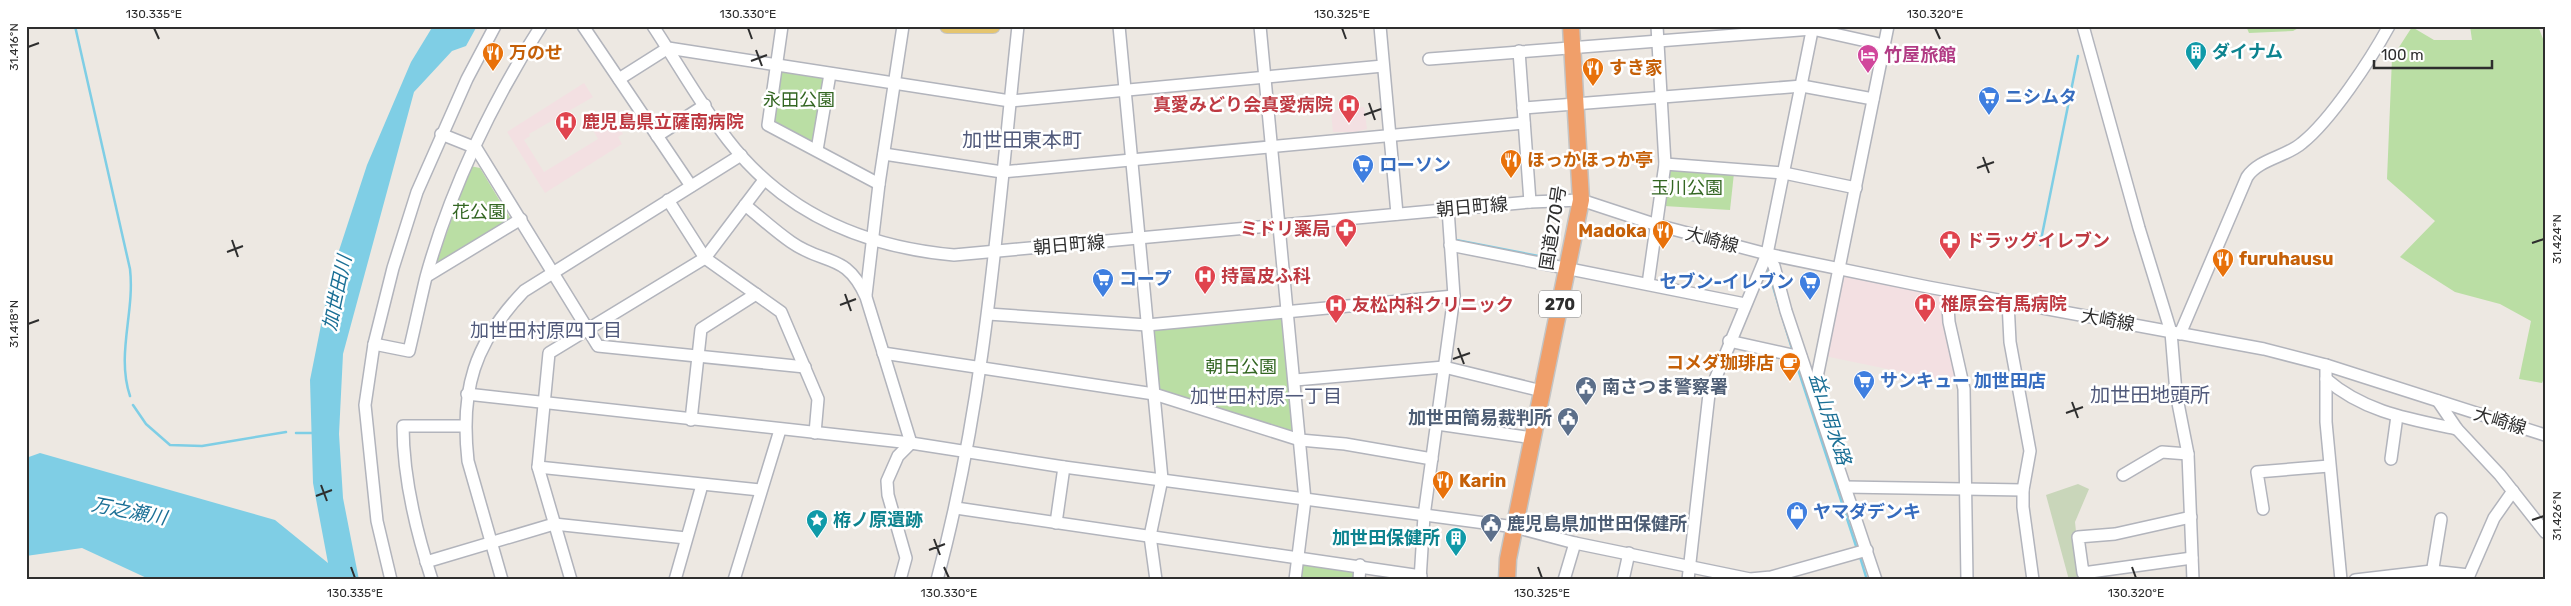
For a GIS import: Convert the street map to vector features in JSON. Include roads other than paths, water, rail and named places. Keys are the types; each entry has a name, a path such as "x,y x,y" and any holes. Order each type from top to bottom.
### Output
{"highway":[{"name":"国道270号","path":"1507,580 1515,527 1581,200 1572,26"}],"main road":[{"path":"947,26 993,26"}],"street":[{"path":"391,580 377,521 365,405 374,344 402,238 417,192 441,134 467,79 496,26"},
{"path":"374,344 409,351 427,276 467,162 476,148 497,102 541,26"},
{"path":"583,26 691,186"},
{"name":"朝日町線","path":"653,26 705,105 741,155 764,180 788,199 825,222 872,241 923,252 954,255 994,252 1448,209 1581,200"},
{"path":"782,26 768,125 879,184"},
{"path":"866,297 879,184 903,26"},
{"path":"937,580 956,508 981,368 1018,26"},
{"path":"1119,26 1162,480 1150,536 1156,580"},
{"path":"1260,26 1306,500 1295,580"},
{"path":"1380,26 1397,214"},
{"path":"1648,284 1665,164 1657,26"},
{"path":"1814,392 1888,26"},
{"path":"2083,26 2176,333 2176,393 2188,454 2193,580"},
{"path":"2176,333 2250,173 2260,165 2295,149 2316,131 2379,44 2388,26"},
{"path":"1688,580 1709,394 1744,304 1767,254 1813,28"},
{"path":"1428,58 1813,28 1884,45"},
{"path":"619,79 668,48 1010,101 1383,66"},
{"path":"1519,51 1530,202"},
{"path":"817,150 830,74"},
{"path":"1523,108 1802,86 1873,99"},
{"path":"657,136 705,105"},
{"path":"884,154 1002,172 1524,123"},
{"path":"441,134 476,148 598,346 805,367"},
{"path":"502,580 468,461 465,426 467,394 474,366 484,344 496,325 524,292 741,155"},
{"path":"1665,164 1784,173 1856,188"},
{"path":"570,580 538,467 550,353 705,258 764,180"},
{"path":"668,200 705,258 782,312 818,398 815,433"},
{"name":"大崎線","path":"1581,200 1657,225 1767,254 1948,291 2264,349 2326,365 2545,435"},
{"path":"745,205 791,242 849,270 858,278 866,297 911,443"},
{"path":"956,508 1360,565 1421,578 1424,516 1454,296 1448,209"},
{"path":"427,276 521,219"},
{"path":"1450,245 1568,267 1744,304"},
{"path":"1767,254 1774,266 1801,357 1876,580"},
{"path":"1948,291 1949,322 1964,389 1967,580"},
{"path":"691,420 701,329 756,294"},
{"path":"988,314 1147,325 1454,296"},
{"path":"2008,302 2010,342 2030,451 2023,490 2023,507 2033,580"},
{"path":"1729,341 1801,357"},
{"path":"883,353 1154,394 1300,440 1345,444 1432,459"},
{"path":"2326,365 2326,422 2329,466 2341,580"},
{"path":"1295,380 1444,367 1542,391"},
{"path":"2326,379 2341,392 2361,403 2397,416 2457,429"},
{"path":"467,394 911,443 1064,467 1515,527 1574,543 1629,553 1730,578 1771,579 1866,550"},
{"path":"2438,401 2457,429 2513,491 2545,532"},
{"path":"2391,459 2397,416"},
{"path":"1437,424 1533,438"},
{"path":"432,580 416,531 403,446 403,426 465,426"},
{"path":"734,580 760,490 780,430"},
{"path":"900,580 906,558 888,495 887,482 898,456 911,443"},
{"path":"2123,475 2162,452 2188,454"},
{"path":"2263,509 2257,472 2329,466"},
{"path":"538,467 760,490"},
{"path":"1056,523 1064,467"},
{"path":"675,580 702,485"},
{"path":"1845,487 2023,490"},
{"path":"2355,580 2432,576 2468,577 2494,518 2513,491"},
{"path":"2191,518 2115,534 2078,537 2083,573 2192,558"},
{"path":"2432,576 2441,519"},
{"path":"426,562 554,524 686,538"},
{"path":"1564,580 1574,543"},
{"path":"1623,580 1629,553"},
{"path":"1359,580 1360,565"}],"water":[{"path":"433,26 477,26 466,46 452,51 414,92 343,354 339,434 343,498 359,580 151,580 82,548 26,556 26,458 40,453 275,520 328,563 313,483 310,380 331,275 367,165 411,62"}],"waterway":[{"path":"75,26 130,269 131,285 125,349 126,380 130,396"},
{"path":"2040,245 2078,56"},
{"path":"1456,240 1549,258"},
{"name":"益山用水路","path":"1767,267 1793,352"},
{"name":"益山用水路","path":"1795,360 1857,549"},
{"path":"133,405 146,424 170,445 202,446 286,432"},
{"path":"296,433 315,433"},
{"name":"益山用水路","path":"1860,557 1867,580"}],"place":[{"name":"ダイナム","path":"2196,71"},
{"name":"万のせ","path":"493,72"},
{"name":"竹屋旅館","path":"1868,74"},
{"name":"すき家","path":"1593,87"},
{"name":"ニシムタ","path":"1989,116"},
{"name":"真愛みどり会真愛病院","path":"1349,124"},
{"name":"鹿児島県立薩南病院","path":"566,141"},
{"name":"ほっかほっか亭","path":"1511,179"},
{"name":"ローソン","path":"1363,184"},
{"name":"ミドリ薬局","path":"1346,248"},
{"name":"Madoka","path":"1663,250"},
{"name":"ドラッグイレブン","path":"1950,260"},
{"name":"furuhausu","path":"2223,278"},
{"name":"持冨皮ふ科","path":"1205,295"},
{"name":"コープ","path":"1103,298"},
{"name":"セブン-イレブン","path":"1810,301"},
{"name":"椎原会有馬病院","path":"1925,323"},
{"name":"友松内科クリニック","path":"1336,324"},
{"name":"コメダ珈琲店","path":"1790,382"},
{"name":"サンキュー 加世田店","path":"1864,400"},
{"name":"南さつま警察署","path":"1586,406"},
{"name":"加世田簡易裁判所","path":"1568,437"},
{"name":"Karin","path":"1443,500"},
{"name":"ヤマダデンキ","path":"1797,531"},
{"name":"栫ノ原遺跡","path":"817,539"},
{"name":"鹿児島県加世田保健所","path":"1491,543"},
{"name":"加世田保健所","path":"1456,557"}],"district":[{"name":"加世田東本町","path":"1022,140"},
{"name":"加世田村原四丁目","path":"546,330"},
{"name":"加世田地頭所","path":"2150,395"},
{"name":"加世田村原一丁目","path":"1266,396"}],"park label":[{"name":"永田公園","path":"799,100"},
{"name":"玉川公園","path":"1687,188"},
{"name":"花公園","path":"479,212"},
{"name":"朝日公園","path":"1241,367"}],"water label":[{"name":"加世田川","path":"337,293"},
{"name":"万之瀬川","path":"129,511"}]}
